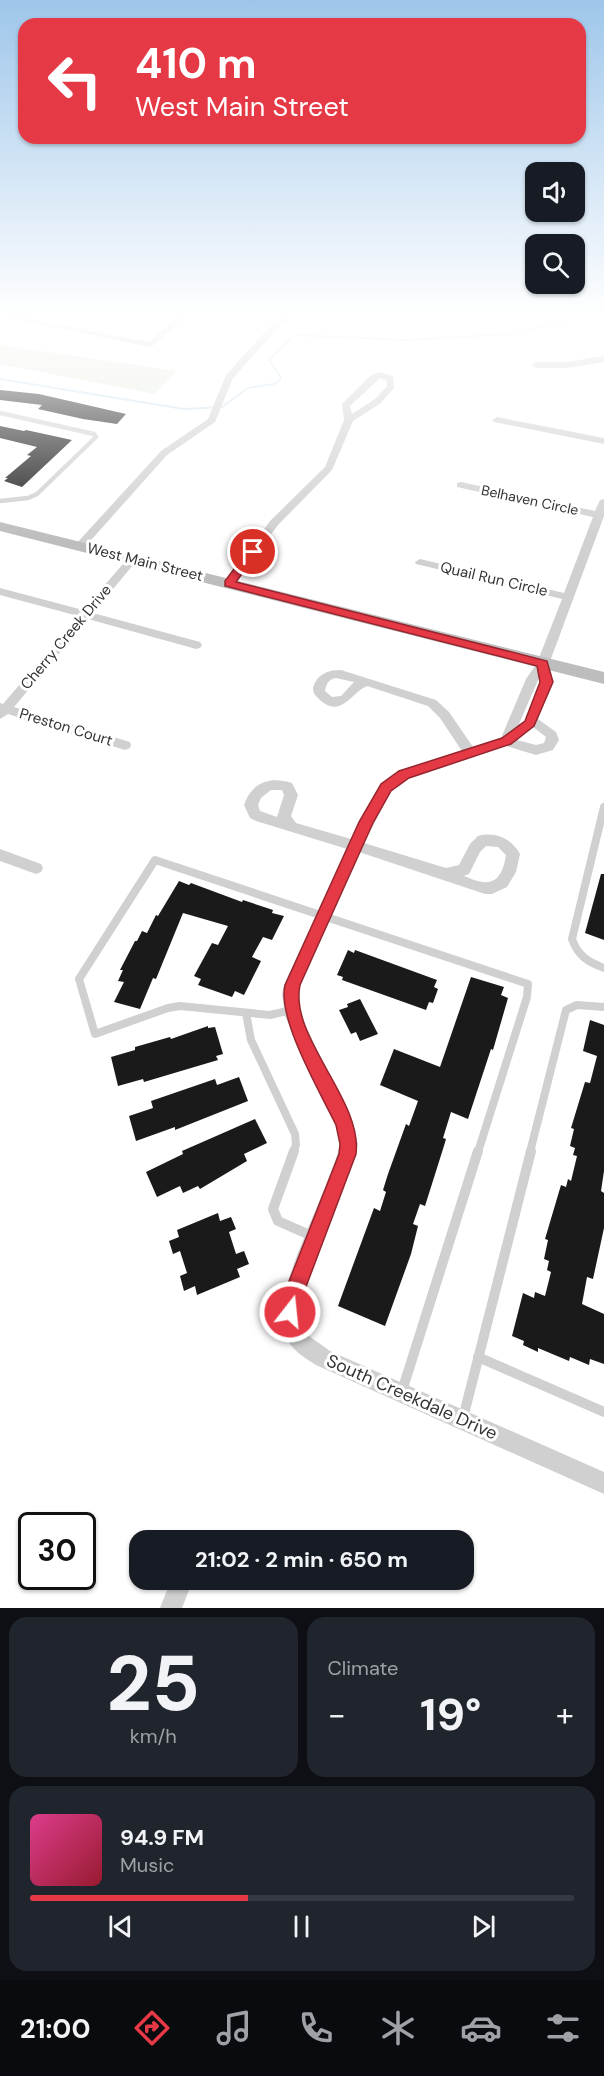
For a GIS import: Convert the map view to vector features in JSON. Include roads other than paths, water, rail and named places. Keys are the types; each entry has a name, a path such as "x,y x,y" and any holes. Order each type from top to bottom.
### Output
{"main road":[{"name":"West Main Street","path":"0,526 604,678"}],"street":[{"path":"80,546 164,453 208,423 216,414 223,392"},
{"path":"349,420 345,406 359,392"},
{"path":"229,584 274,523 329,468 349,420 378,401 386,392"},
{"path":"496,420 604,441"},
{"name":"Belhaven Circle","path":"461,485 599,514"},
{"path":"531,720 552,735 553,740 548,747 536,750 506,741 532,679 543,664 604,502"},
{"name":"Cherry Creek Drive","path":"2,710 133,559"},
{"name":"Quail Run Circle","path":"420,562 568,597"},
{"path":"0,591 196,645"},
{"name":"South Creekdale Drive","path":"543,664 546,682 531,720 506,741 404,775 381,793 292,985 290,994 292,1010 344,1124 349,1144 292,1302 289,1324 293,1333 306,1348 323,1358 604,1483"},
{"path":"365,682 430,701 470,753"},
{"name":"Preston Court","path":"2,710 125,745"},
{"path":"291,825 446,874 478,887 497,886 509,871 513,854 502,842 483,840 475,848 464,870 459,873 446,874"},
{"path":"0,855 36,868"},
{"path":"171,1608 178,1590"}],"lane":[{"path":"0,413 94,434 96,437 38,494 28,498 0,501"},
{"path":"604,807 572,939 579,955 588,962 604,968"},
{"path":"292,1010 270,1015 180,1006 168,1008 95,1034 79,979 154,860 528,984 528,997 402,1393"},
{"path":"462,1420 566,1010 577,1005 604,1008"},
{"path":"246,1013 251,1040 295,1134 297,1145 273,1209 278,1221 315,1238"},
{"path":"478,1357 604,1412"}],"waterway":[{"path":"80,392 184,409 222,407 242,392"}]}
